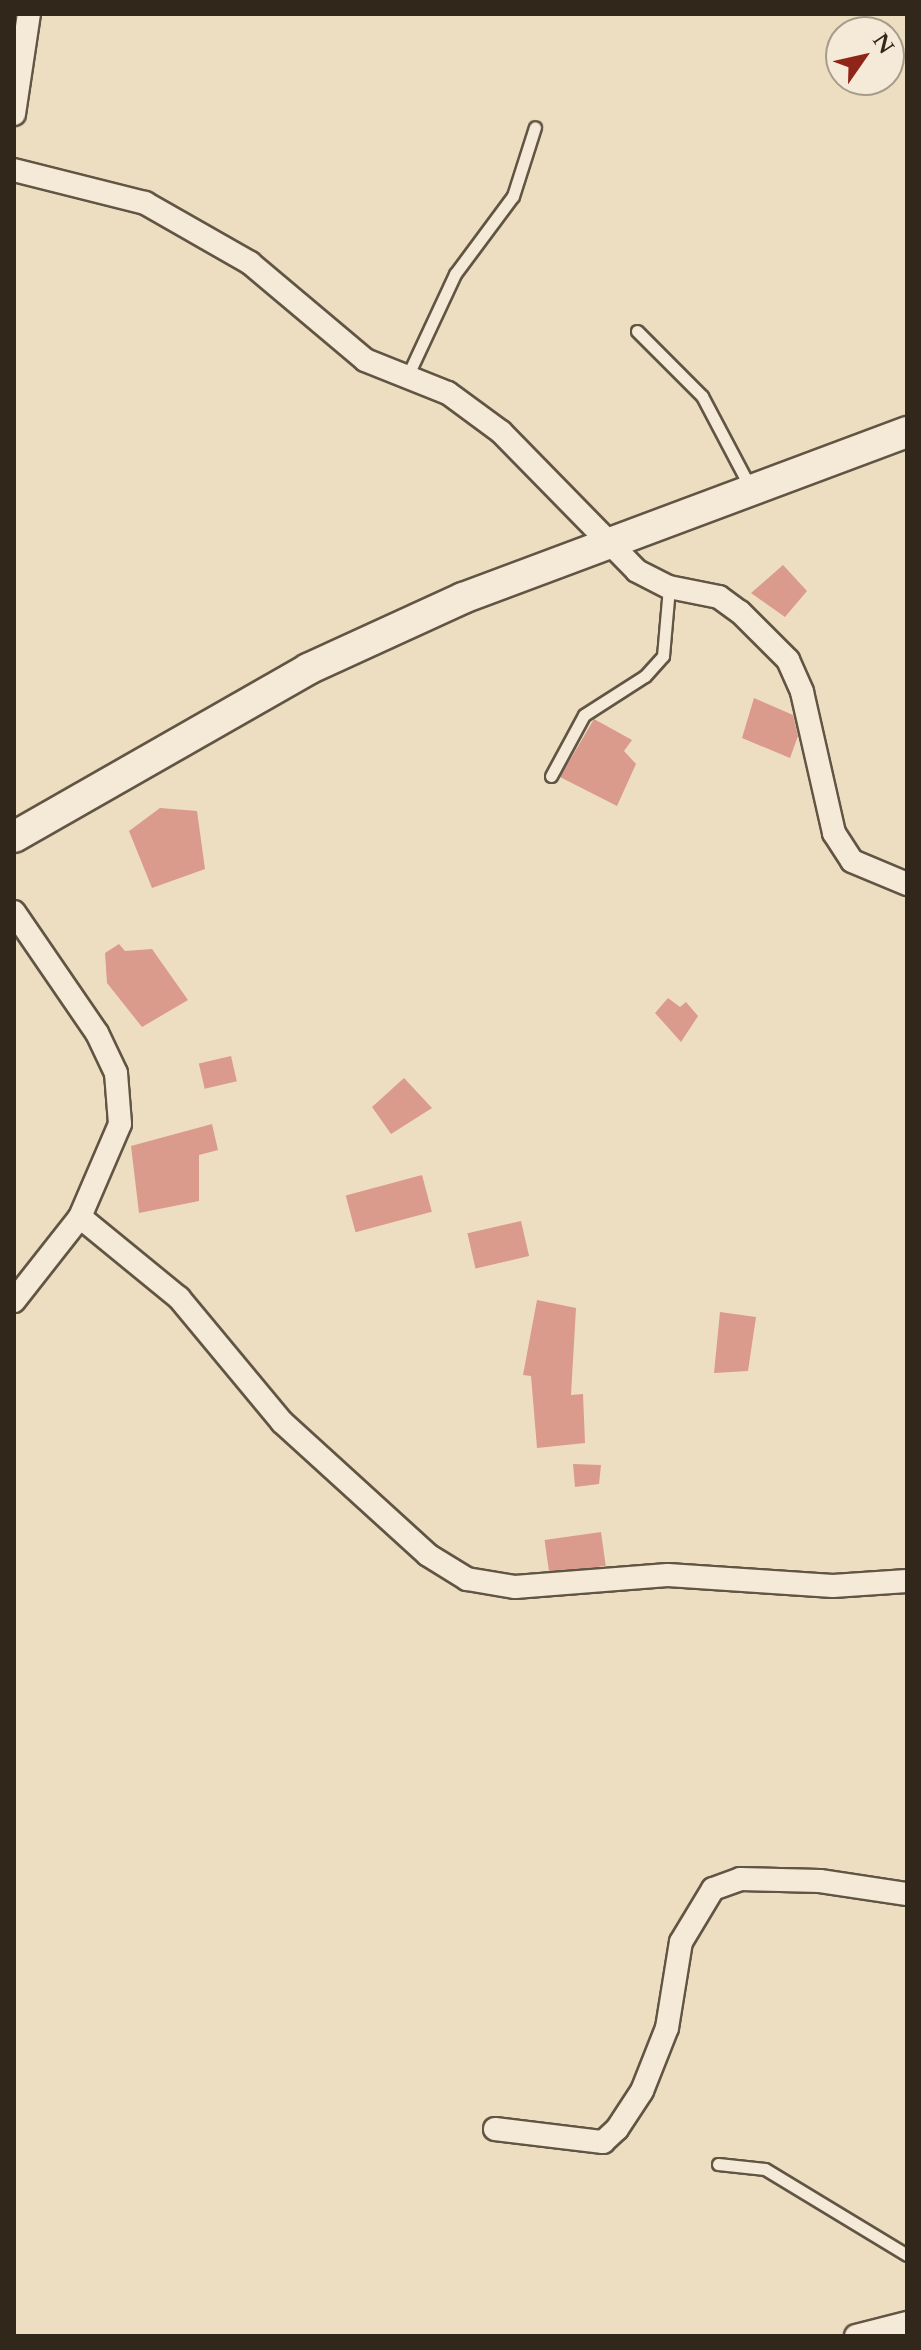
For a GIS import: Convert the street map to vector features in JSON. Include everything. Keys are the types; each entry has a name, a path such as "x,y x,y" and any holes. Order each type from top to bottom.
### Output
{"main road":[{"path":"14,837 308,669 463,598 907,432"}],"street":[{"path":"14,114 29,14"},
{"path":"14,170 145,203 250,263 365,360 448,393 501,432 605,545 669,587 719,597 788,660 814,733 834,833 852,861 907,884"},
{"path":"14,912 116,1073 120,1124 80,1217 14,1301"},
{"path":"80,1217 179,1298 282,1422 428,1555 467,1579 515,1587 668,1575 833,1586 907,1581"},
{"path":"495,2129 603,2142 617,2129 642,2091 667,2028 681,1942 713,1889 740,1879 820,1881 907,1894"},
{"path":"856,2336 907,2323"}],"lane":[{"path":"407,377 455,274 490,236 513,196 535,127"},
{"path":"637,331 702,396 751,490"},
{"path":"551,776 584,715 645,676 663,656 669,587"},
{"path":"718,2164 765,2169 907,2255"}],"building":[{"path":"783,565 807,591 785,617 751,593"},
{"path":"754,698 793,715 798,736 790,758 742,738"},
{"path":"594,719 632,740 624,751 636,764 617,806 560,777"},
{"path":"160,808 197,811 205,869 152,888 129,831"},
{"path":"119,944 125,951 152,949 188,1000 142,1027 107,983 105,953"},
{"path":"668,998 680,1007 686,1002 698,1016 681,1042 655,1013"},
{"path":"231,1056 237,1081 205,1089 199,1063"},
{"path":"404,1078 432,1108 391,1134 372,1107"},
{"path":"212,1124 218,1150 199,1155 199,1201 139,1213 131,1146"},
{"path":"422,1175 432,1212 356,1232 346,1195"},
{"path":"521,1221 529,1256 476,1268 467,1233"},
{"path":"537,1300 576,1308 571,1395 583,1394 585,1443 537,1448 531,1376 523,1375"},
{"path":"720,1312 756,1317 748,1371 714,1373"},
{"path":"573,1464 601,1465 599,1484 575,1487"},
{"path":"601,1532 606,1566 549,1574 545,1540"}]}
